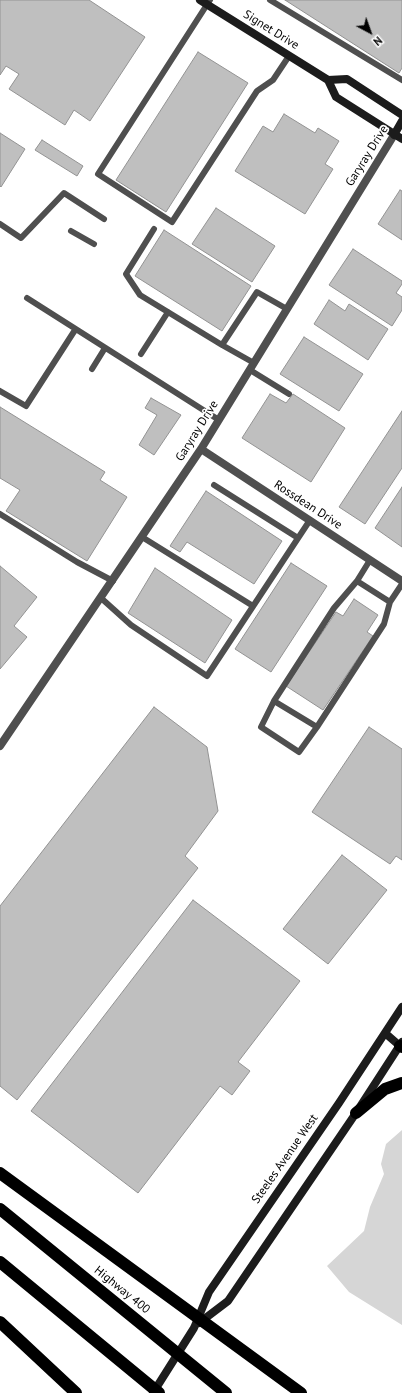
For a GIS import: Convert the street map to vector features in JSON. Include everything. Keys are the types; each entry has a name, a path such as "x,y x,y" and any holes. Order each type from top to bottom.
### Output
{"highway":[{"path":"356,1113 385,1089 402,1083"},
{"path":"0,1173 301,1393"},
{"name":"Highway 400","path":"0,1209 223,1390"},
{"path":"0,1262 159,1393"},
{"path":"0,1322 76,1393"}],"main road":[{"name":"Signet Drive","path":"206,1 328,80"},
{"path":"402,115 348,79 328,80 336,97 402,140"},
{"name":"Garyray Drive","path":"394,135 402,122"},
{"name":"Steeles Avenue West","path":"153,1393 194,1328 209,1292 402,1007"},
{"path":"385,1033 401,1045"},
{"name":"Steeles Avenue West","path":"194,1328 228,1301 401,1045"}],"street":[{"name":"Garyray Drive","path":"0,746 202,449 394,135"},
{"name":"Rossdean Drive","path":"202,449 402,581"}],"lane":[{"path":"270,0 402,80"},
{"path":"206,1 98,174 172,222 257,91 273,80 289,56"},
{"path":"0,224 22,238 64,193 104,219"},
{"path":"154,229 126,274 140,295 222,345 289,394"},
{"path":"71,231 94,244"},
{"path":"222,345 257,292 287,309"},
{"path":"27,298 75,330 219,420"},
{"path":"141,354 168,312"},
{"path":"0,391 26,406 75,330"},
{"path":"92,369 106,348"},
{"path":"214,485 298,538"},
{"path":"0,514 77,562 113,581"},
{"path":"101,598 131,625 207,676 310,520"},
{"path":"142,537 253,606"},
{"path":"370,560 358,581 334,608 274,700 261,727 299,752 384,624 390,602 402,584"},
{"path":"358,581 390,602"},
{"path":"274,700 317,727"}],"shaded area":[{"path":"402,1130 402,1325 349,1292 327,1266 364,1231 370,1207 384,1174 381,1164 386,1144"}],"building":[{"path":"0,0 89,0 145,37 90,121 74,110 65,125 9,89 19,74 6,66 0,75"},
{"path":"285,0 402,0 402,68 399,73"},
{"path":"198,52 248,83 166,212 116,180"},
{"path":"284,114 315,133 318,128 339,141 325,164 333,169 305,214 235,171 263,126 273,132"},
{"path":"0,133 25,149 1,187 0,186"},
{"path":"42,140 83,166 77,176 35,150"},
{"path":"400,190 402,191 402,240 378,224"},
{"path":"216,208 275,246 252,282 192,244"},
{"path":"164,230 251,286 222,331 135,276"},
{"path":"353,249 402,281 402,284 396,293 402,297 402,310 392,326 329,285"},
{"path":"329,300 345,311 349,304 388,329 368,360 314,324"},
{"path":"304,337 363,374 339,411 280,374"},
{"path":"270,394 286,403 293,394 345,428 311,482 242,438"},
{"path":"151,398 181,415 154,455 139,445 157,415 145,408"},
{"path":"0,407 105,472 100,480 127,497 87,561 6,511 20,490 0,478"},
{"path":"402,411 402,468 365,524 339,507"},
{"path":"402,487 402,547 375,528"},
{"path":"206,491 282,541 254,584 187,542 180,552 170,546"},
{"path":"291,563 327,586 271,672 235,649"},
{"path":"0,566 37,597 14,626 27,637 0,669"},
{"path":"155,568 232,620 205,663 128,613"},
{"path":"354,599 378,615 367,632 373,636 323,710 286,686 336,612 343,616"},
{"path":"154,707 207,747 218,811 185,856 198,868 17,1100 0,1086 0,906"},
{"path":"369,727 402,749 402,860 396,856 390,864 312,812"},
{"path":"342,855 387,890 328,964 283,929"},
{"path":"193,900 300,981 238,1062 250,1071 232,1095 220,1086 138,1193 31,1111"}]}
